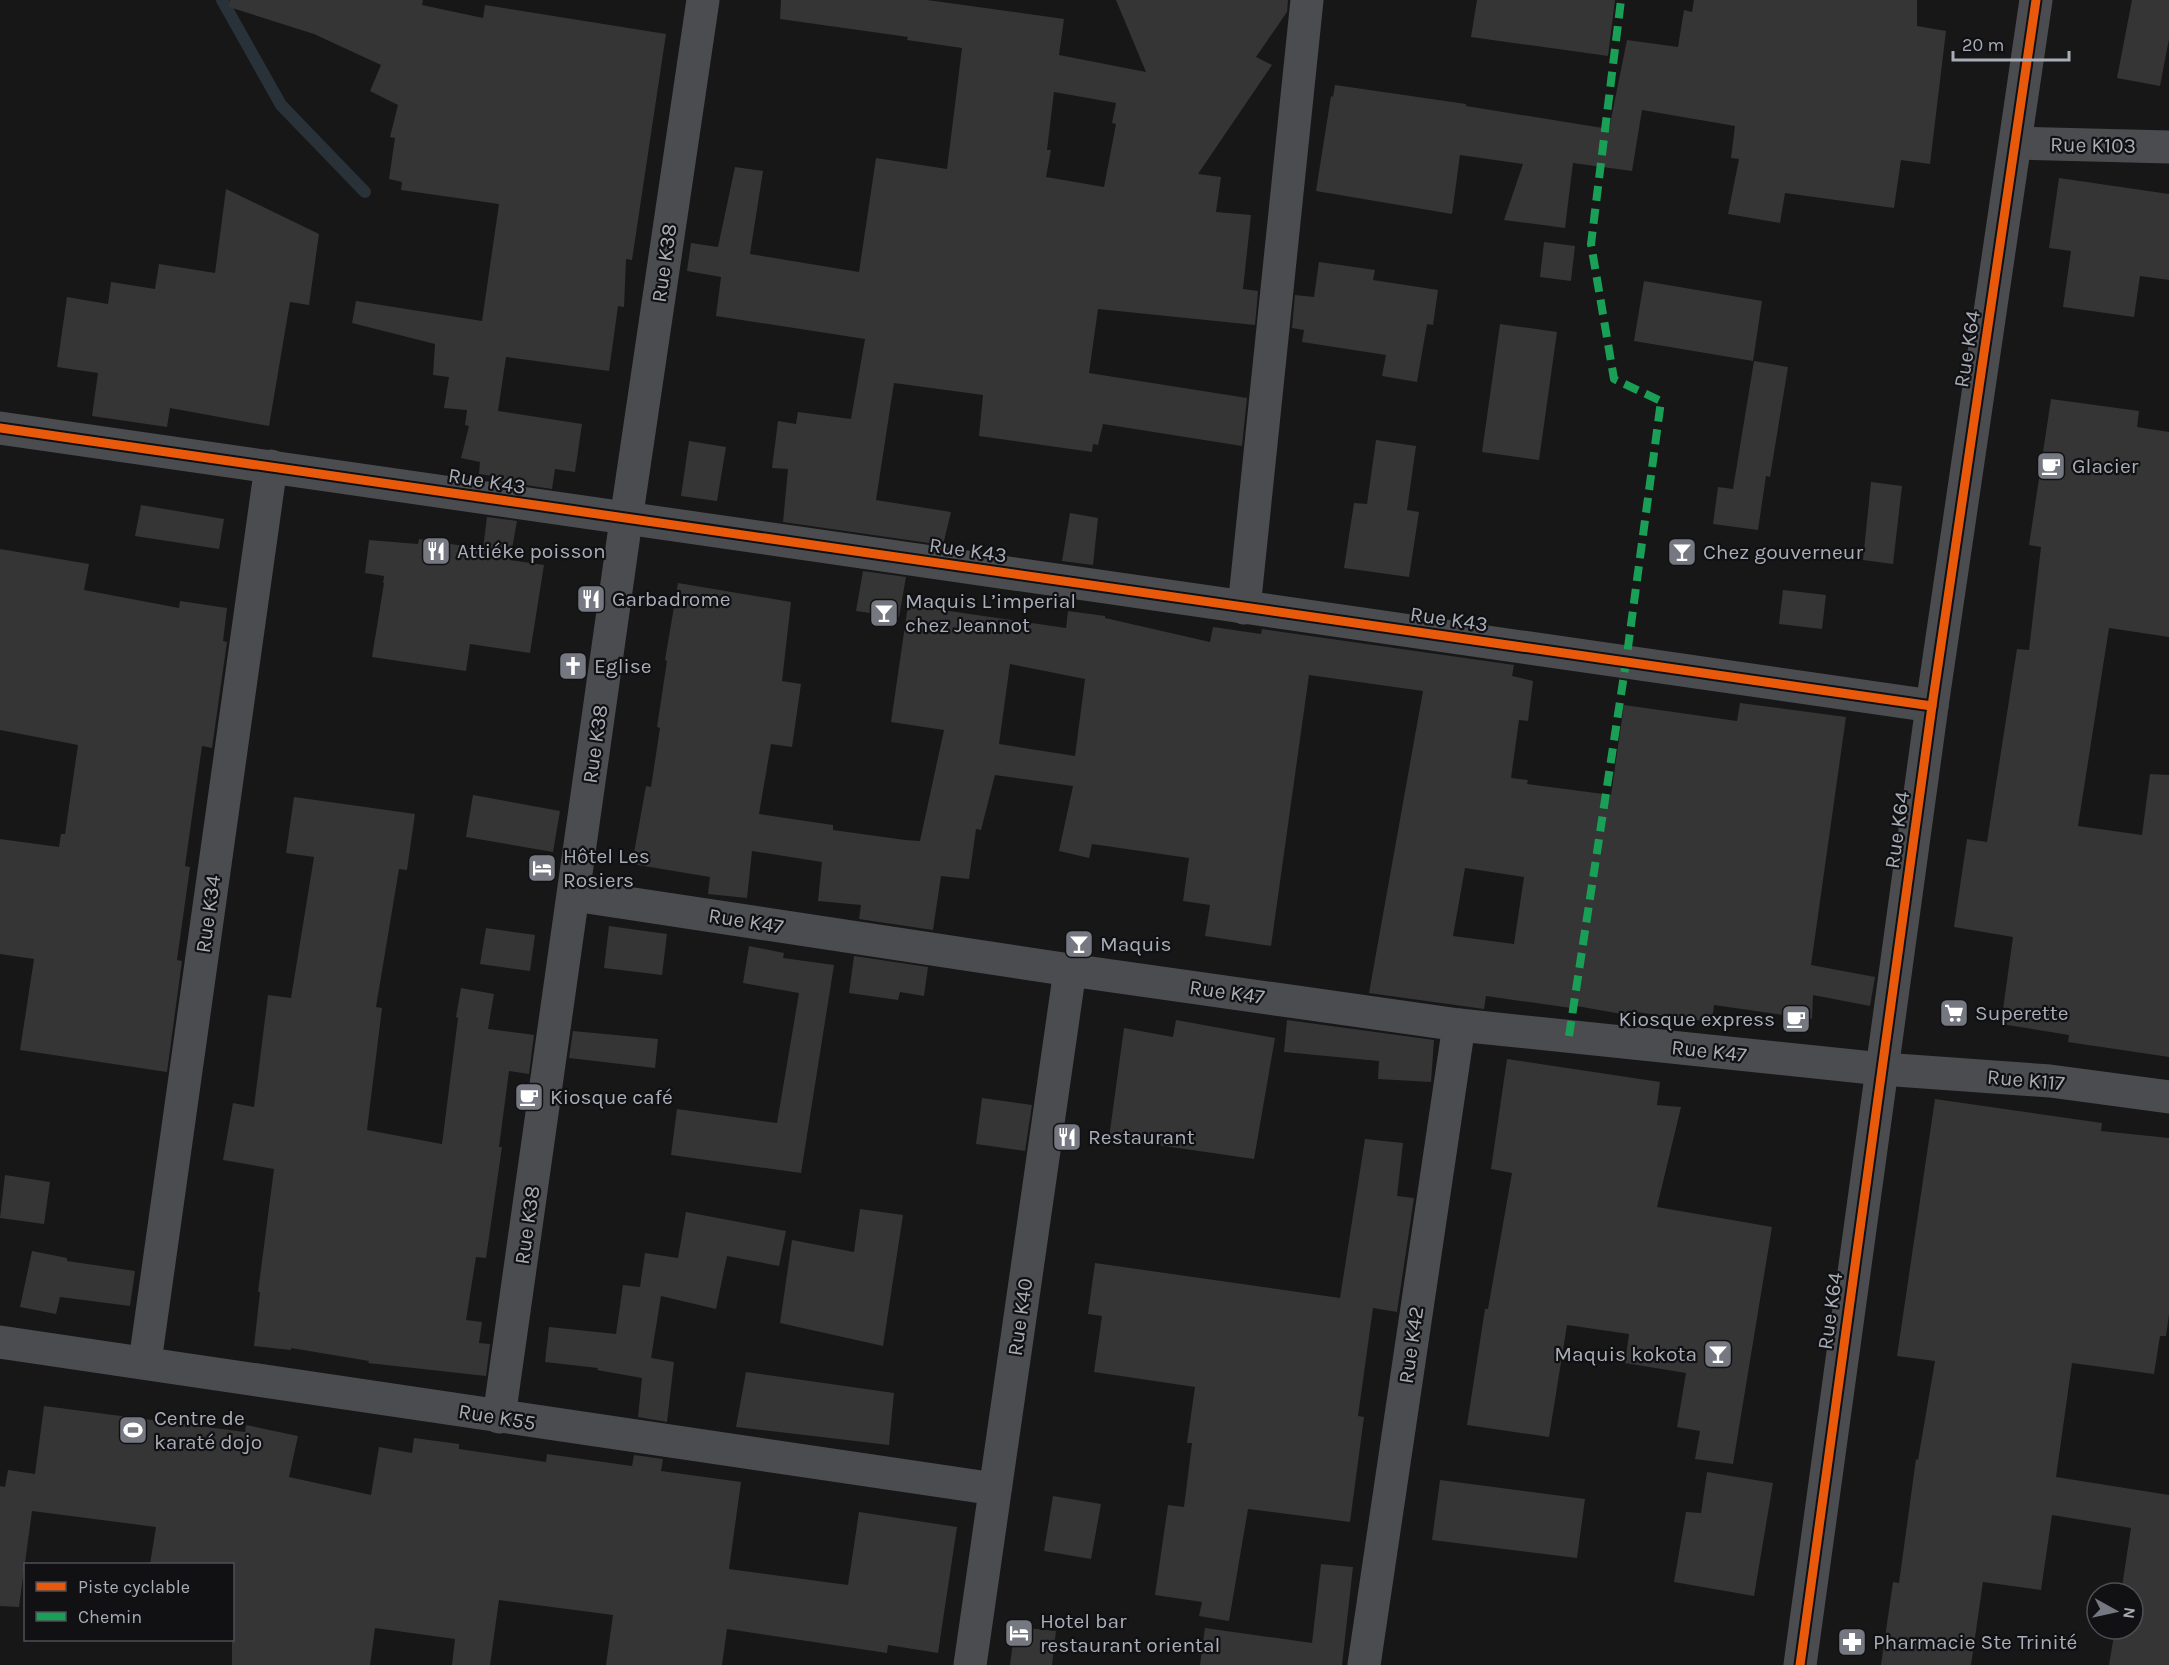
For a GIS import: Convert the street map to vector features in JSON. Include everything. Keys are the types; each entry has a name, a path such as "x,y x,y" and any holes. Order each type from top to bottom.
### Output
{"street":[{"name":"Rue K38","path":"499,1417 626,520 703,0"},
{"path":"1244,608 1307,0"},
{"name":"Rue K64","path":"1800,1665 1932,706 2036,0"},
{"name":"Rue K103","path":"2016,143 2169,147"},
{"name":"Rue K43","path":"0,428 271,466 626,520 1932,706"},
{"name":"Rue K34","path":"145,1362 271,466"},
{"name":"Rue K47","path":"574,895 1070,970 1459,1025 1882,1069"},
{"name":"Rue K40","path":"970,1665 1070,970"},
{"name":"Rue K42","path":"1364,1665 1459,1025"},
{"name":"Rue K117","path":"1882,1069 2050,1081 2169,1097"},
{"name":"Rue K55","path":"0,1342 995,1489"}],"building":[{"path":"230,0 423,0 422,5 483,18 485,5 666,34 632,260 626,259 624,307 618,306 609,371 506,357 498,411 582,424 575,472 555,469 552,489 493,480 493,476 479,474 480,462 461,458 469,426 465,425 467,410 444,408 449,377 433,375 435,344 352,323 356,301 482,321 499,204 401,190 402,182 389,179 395,138 390,137 398,105 370,91 381,65 314,34 229,7"},
{"path":"781,0 927,0 1064,19 1059,55 1146,72 1116,0 1288,0 1287,12 1256,57 1272,65 1198,174 1221,177 1216,212 1251,215 1243,289 1258,291 1255,325 1098,309 1089,373 1247,398 1242,446 1103,424 1098,445 1093,444 1092,452 979,436 983,395 894,383 876,500 951,512 943,545 783,522 788,469 772,468 778,421 796,424 798,412 851,419 865,339 716,316 721,277 687,271 691,243 718,247 735,167 763,171 750,254 859,272 876,158 947,169 962,48 907,40 908,37 780,19","holes":["1054,92 1116,103 1112,123 1116,124 1104,187 1046,177 1051,150 1047,150"]},
{"path":"1477,0 1615,0 1608,56 1471,37"},
{"path":"1694,0 1917,0 1917,26 1946,31 1930,164 1901,160 1894,208 1785,193 1780,223 1728,214 1739,159 1731,158 1735,126 1642,110 1632,171 1573,163 1565,228 1504,220 1523,164 1460,155 1452,214 1316,191 1331,96 1333,97 1335,85 1466,104 1466,106 1609,129 1627,40 1678,47 1684,10 1692,12"},
{"path":"2132,0 2169,0 2169,39 2160,86 2117,78"},
{"path":"2059,178 2169,194 2169,280 2140,276 2134,317 2063,307 2071,251 2049,248"},
{"path":"226,189 319,234 309,305 290,302 269,426 170,408 167,427 92,416 98,373 57,367 67,297 108,304 111,282 155,289 159,264 215,273"},
{"path":"1544,242 1575,246 1571,281 1540,277"},
{"path":"1319,262 1375,270 1373,280 1438,290 1433,325 1427,324 1417,382 1382,376 1386,355 1302,342 1304,330 1292,328 1295,295 1314,297"},
{"path":"1644,281 1762,301 1753,361 1634,341"},
{"path":"1500,324 1557,332 1539,460 1482,452"},
{"path":"1754,361 1788,367 1770,477 1766,476 1758,530 1713,524 1718,487 1733,489"},
{"path":"2051,399 2139,411 2137,427 2169,432 2169,637 2109,628 2078,826 2142,835 2150,774 2169,775 2169,1057 2068,1042 2069,1035 2001,1024 2013,937 1954,927 1967,839 1987,842 2017,649 2029,650 2041,547 2029,545"},
{"path":"1376,440 1416,446 1407,510 1419,512 1409,577 1344,568 1354,503 1367,504"},
{"path":"689,441 726,447 717,501 681,496"},
{"path":"1871,482 1902,486 1893,564 1863,560"},
{"path":"141,505 224,519 219,549 135,536"},
{"path":"1070,513 1098,518 1093,565 1062,561"},
{"path":"487,517 517,521 510,560 544,565 530,653 470,644 466,671 372,657 384,576 365,573 369,540 418,544 419,539 483,549"},
{"path":"0,549 89,564 84,590 179,608 180,601 227,608 223,641 227,642 212,748 202,746 185,866 190,867 177,960 182,961 167,1072 20,1050 34,959 0,954 0,839 59,847 61,834 65,834 78,745 0,730"},
{"path":"863,571 906,577 899,617 856,611"},
{"path":"678,583 791,602 782,681 801,684 792,747 771,744 759,814 833,825 833,830 920,841 944,730 891,722 908,605 1066,628 1068,611 1105,616 1105,618 1210,642 1213,627 1261,634 1262,629 1514,665 1512,676 1533,681 1528,721 1519,720 1511,778 1528,780 1527,784 1611,795 1624,705 1737,721 1740,703 1846,717 1811,965 1875,977 1870,1006 1813,995 1812,1019 1714,1005 1712,1022 1628,1011 1627,1015 1571,1005 1571,1008 1486,996 1484,1009 1369,993 1423,691 1309,675 1271,946 1205,936 1210,905 1183,901 1189,858 1092,844 1089,858 1059,851 1073,786 995,775 981,830 976,829 969,879 941,876 933,930 859,919 861,905 818,901 822,862 752,851 747,898 708,894 710,877 632,864 646,786 651,787 660,728 657,727 667,661 665,660","holes":["1010,664 1085,679 1075,756 999,744","1465,868 1524,877 1514,944 1453,936"]},
{"path":"1783,590 1826,595 1822,629 1779,624"},
{"path":"473,795 560,811 553,852 466,837"},
{"path":"294,797 415,814 407,870 399,869 376,1007 382,1008 367,1130 442,1144 461,988 494,994 488,1029 534,1035 529,1074 509,1071 499,1147 502,1147 486,1258 476,1257 466,1320 482,1322 479,1343 490,1344 486,1376 368,1363 369,1361 291,1348 291,1350 254,1346 260,1292 258,1292 274,1169 223,1160 233,1103 254,1107 268,995 291,998 314,857 286,853"},
{"path":"609,926 667,934 662,975 604,968"},
{"path":"486,928 535,935 530,971 480,964"},
{"path":"749,946 784,953 783,958 834,965 801,1173 671,1155 677,1109 777,1123 799,993 743,983"},
{"path":"854,956 928,967 924,996 900,992 898,1000 849,993"},
{"path":"1176,1020 1275,1038 1254,1159 1109,1138 1124,1028 1173,1037"},
{"path":"1287,1020 1434,1040 1431,1082 1378,1079 1379,1061 1284,1052"},
{"path":"573,1031 658,1039 655,1068 569,1058"},
{"path":"1507,1059 1660,1082 1657,1105 1681,1107 1657,1207 1772,1227 1733,1464 1695,1459 1700,1431 1677,1427 1686,1373 1625,1363 1629,1334 1567,1325 1549,1437 1467,1425 1485,1309 1488,1309 1512,1173 1491,1169"},
{"path":"982,1098 1032,1105 1025,1151 976,1144"},
{"path":"1935,1099 2102,1123 2101,1131 2169,1138 2169,1314 2166,1336 2160,1336 2154,1374 2072,1363 2056,1477 2169,1495 2169,1665 2109,1665 2113,1641 2145,1641 2145,1581 2123,1581 2131,1528 2052,1515 2041,1590 1983,1582 1971,1665 1881,1665 1893,1582 1899,1583 1916,1459 1918,1460 1935,1361 1897,1356"},
{"path":"1365,1139 1403,1143 1397,1196 1414,1198 1397,1312 1373,1308 1358,1416 1364,1417 1350,1522 1248,1509 1229,1621 1199,1616 1202,1602 1155,1595 1168,1505 1184,1507 1192,1443 1187,1443 1195,1387 1094,1372 1102,1316 1088,1314 1095,1263 1340,1298"},
{"path":"5,1175 50,1182 44,1224 0,1218"},
{"path":"860,1209 903,1215 883,1346 780,1323 792,1240 854,1252"},
{"path":"686,1212 786,1231 779,1266 727,1256 716,1309 661,1296 651,1358 674,1362 667,1422 638,1417 642,1378 597,1370 598,1368 545,1362 549,1327 616,1334 623,1285 640,1287 645,1253 678,1258"},
{"path":"32,1251 67,1258 67,1261 135,1271 130,1306 60,1297 56,1314 20,1307"},
{"path":"746,1372 894,1393 889,1445 736,1427"},
{"path":"44,1406 245,1432 246,1425 298,1436 289,1477 371,1495 379,1447 412,1453 414,1438 459,1444 459,1449 546,1462 547,1454 632,1466 634,1455 663,1459 661,1471 741,1482 729,1569 848,1585 859,1512 957,1527 938,1653 888,1645 887,1653 727,1629 722,1665 606,1665 613,1615 499,1600 490,1665 452,1665 455,1639 375,1628 370,1665 232,1665 234,1563 150,1563 156,1527 32,1511 19,1607 0,1606 0,1486 5,1487 8,1470 35,1474"},
{"path":"1707,1472 1773,1483 1754,1596 1674,1582 1686,1512 1701,1513"},
{"path":"1440,1480 1585,1499 1577,1558 1432,1540"},
{"path":"1053,1496 1101,1504 1091,1559 1044,1551"},
{"path":"1321,1564 1353,1567 1342,1665 1200,1665 1205,1628 1312,1643"},
{"path":"1015,1627 1056,1631 1052,1665 1010,1665"}],"waterway":[{"path":"222,0 281,105 365,192"}],"marked path":[{"path":"1569,1036 1626,662 1661,401 1614,379 1591,244 1621,0"}],"cycle path":[{"path":"1800,1665 1932,706 2036,0"},
{"path":"0,428 1932,706"}],"place":[{"name":"Glacier","path":"2051,466"},
{"name":"Attiéke poisson","path":"436,551"},
{"name":"Chez gouverneur","path":"1682,552"},
{"name":"Garbadrome","path":"591,599"},
{"name":"Maquis L’imperial chez Jeannot","path":"884,613"},
{"name":"Eglise","path":"573,666"},
{"name":"Hôtel Les Rosiers","path":"542,868"},
{"name":"Maquis","path":"1079,944"},
{"name":"Superette","path":"1954,1013"},
{"name":"Kiosque express","path":"1796,1019"},
{"name":"Kiosque café","path":"529,1097"},
{"name":"Restaurant","path":"1067,1137"},
{"name":"Maquis kokota","path":"1718,1354"},
{"name":"Centre de karaté dojo","path":"133,1430"},
{"name":"Hotel bar restaurant oriental","path":"1019,1633"},
{"name":"Pharmacie Ste Trinité","path":"1852,1642"}]}
